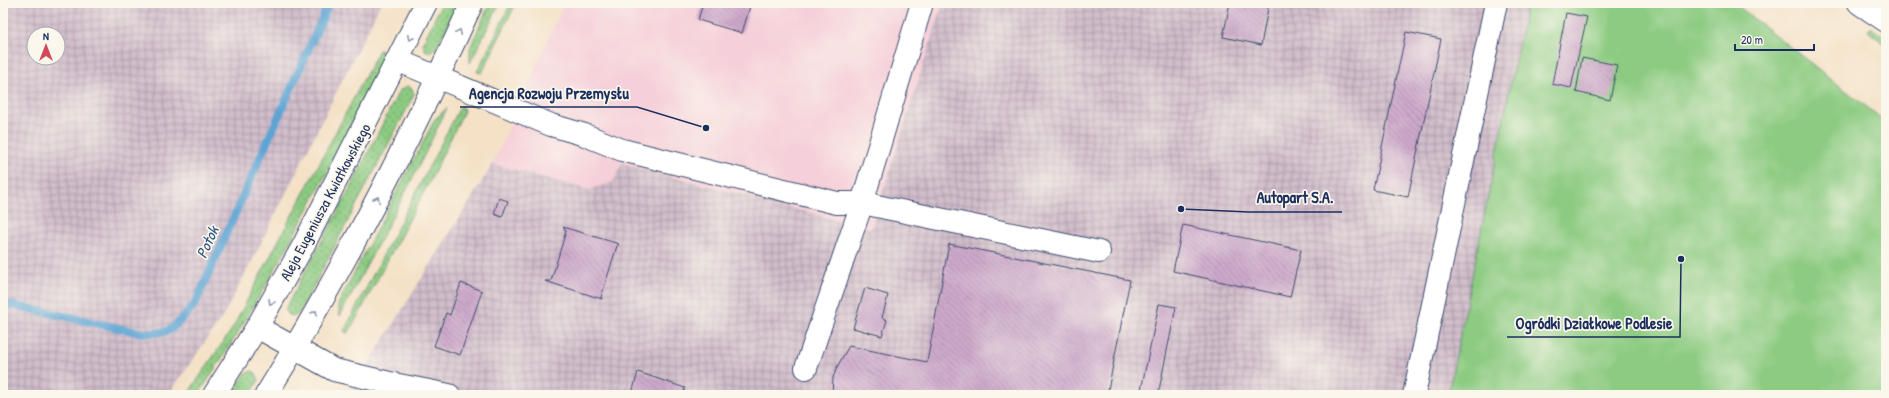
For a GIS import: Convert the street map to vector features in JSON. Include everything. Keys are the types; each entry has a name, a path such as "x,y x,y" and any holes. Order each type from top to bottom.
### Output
{"street":[{"name":"Aleja Eugeniusza Kwiatkowskiego","path":"214,395 257,327 302,248 399,61 426,3"},
{"path":"266,395 347,257 438,78 472,3"},
{"path":"806,368 862,203 922,3"},
{"path":"1414,395 1496,3"},
{"path":"1860,3 1886,21"},
{"path":"399,61 550,125 585,135 622,150 837,203 862,203 1099,252"},
{"path":"257,327 334,370 449,395"}],"shaded area":[{"path":"3,3 381,3 223,316 168,395 3,395"},
{"path":"564,3 943,3 871,229 623,163 613,182 589,190 493,164"},
{"path":"943,3 1527,3 1448,395 349,395 493,164 589,190 613,182 622,163 871,229"}],"green space":[{"path":"442,3 459,3 437,47 430,52 425,50 423,43"},
{"path":"490,3 500,3 470,63 470,48"},
{"path":"511,3 516,3 482,73 477,72"},
{"path":"1527,3 1734,3 1886,122 1886,395 1448,395"},
{"path":"1871,27 1886,39 1886,45 1868,31"},
{"path":"379,50 386,54 298,228 250,312 198,395 187,395 232,329"},
{"path":"407,86 412,88 414,94 410,103 300,312 295,316 289,315 286,311 286,307 347,195 399,91"},
{"path":"460,107 463,107 464,111 431,179 349,332 346,333 344,331"},
{"path":"447,108 416,172 340,316 338,305 341,298 435,119"},
{"path":"252,371 256,373 259,380 250,395 232,395 246,373"}],"building":[{"path":"703,3 751,3 742,33 698,20"},
{"path":"1230,3 1269,3 1261,45 1223,37"},
{"path":"1566,13 1587,17 1571,88 1552,84"},
{"path":"1406,32 1441,39 1408,197 1373,190"},
{"path":"1582,58 1617,65 1610,100 1576,92"},
{"path":"499,198 508,201 502,217 494,214"},
{"path":"1183,225 1301,250 1290,297 1173,271"},
{"path":"563,227 619,244 617,246 601,297 602,299 545,281 551,281 566,231"},
{"path":"949,244 1130,280 1107,395 832,395 833,378 837,367 849,346 927,362"},
{"path":"461,283 482,291 460,355 434,346 446,313 450,315"},
{"path":"865,288 888,295 882,318 887,320 882,336 853,328"},
{"path":"1159,304 1176,307 1158,395 1140,395"},
{"path":"638,372 685,388 683,395 638,395 632,393"}],"waterway":[{"name":"Potok","path":"3,303 137,332 158,333 171,329 176,325 195,304 329,3"}],"place":[{"name":"Agencja Rozwoju Przemysłu","path":"706,128"},
{"name":"Autopart S.A.","path":"1181,209"},
{"name":"Ogródki Działkowe Podlesie","path":"1681,259"}]}
